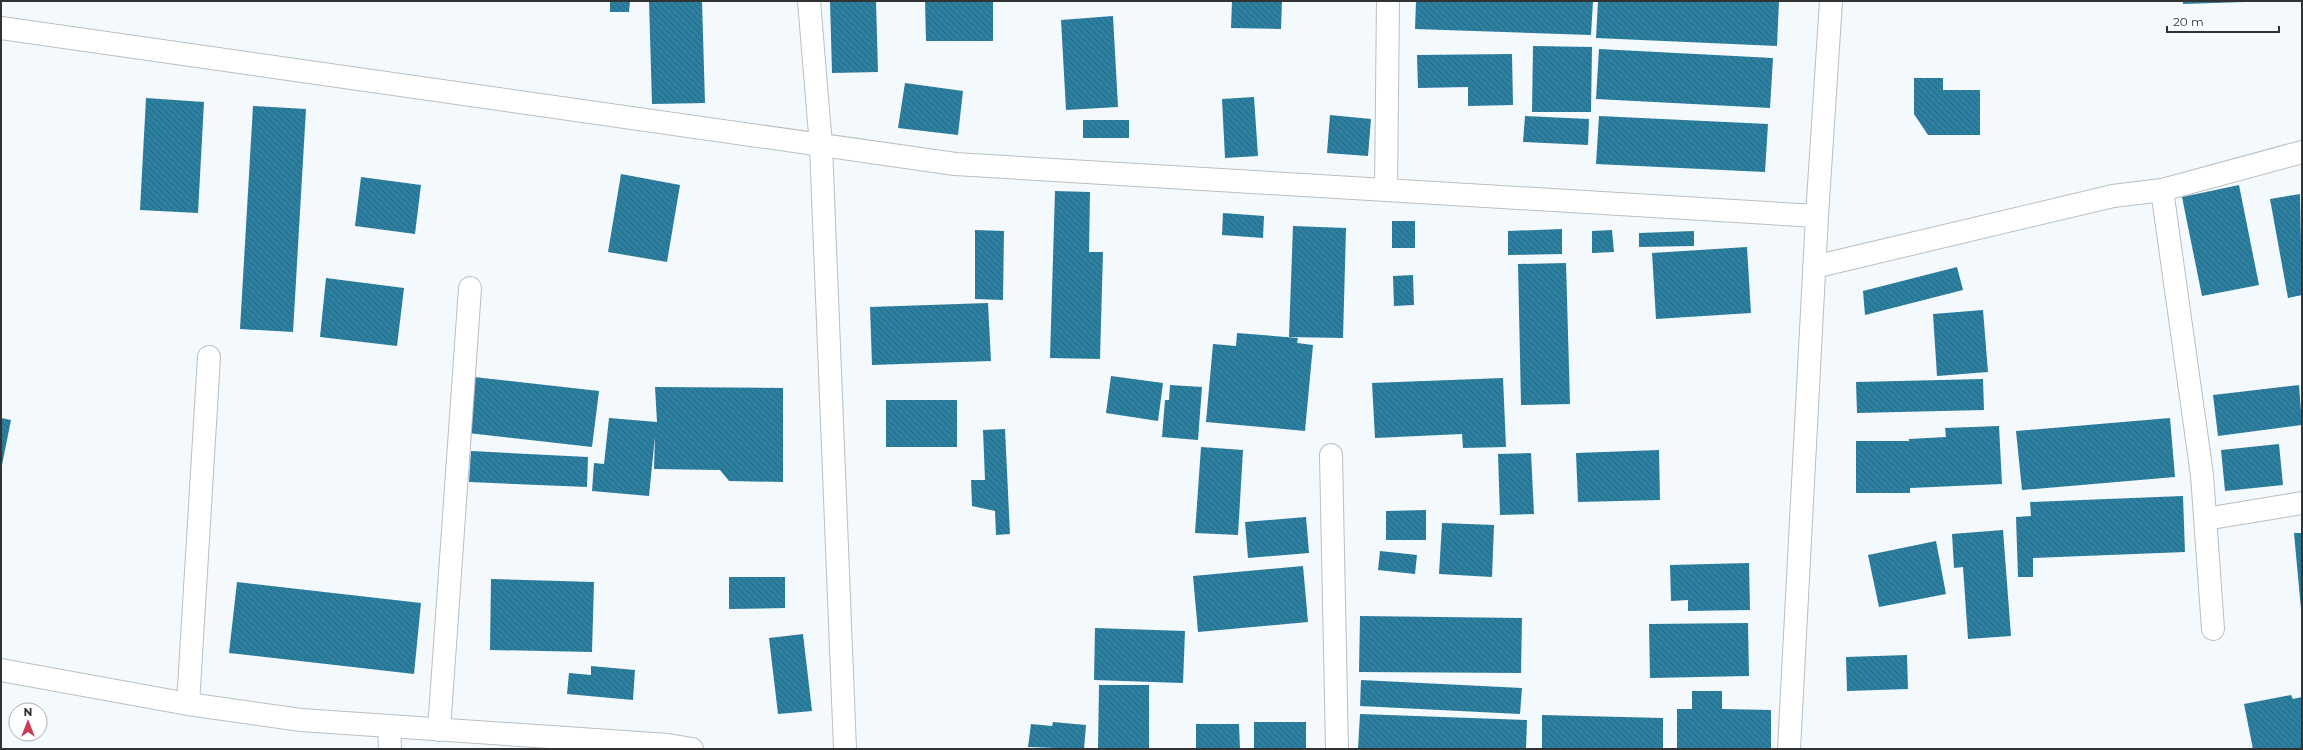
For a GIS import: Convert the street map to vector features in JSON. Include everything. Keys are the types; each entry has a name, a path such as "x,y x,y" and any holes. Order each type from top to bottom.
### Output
{"street":[{"path":"810,1 821,146 845,749"},
{"path":"1386,190 1388,1"},
{"path":"1789,749 1814,267 1831,1"},
{"path":"1,28 955,164 1817,216"},
{"path":"1814,267 2113,196 2162,190 2302,152"},
{"path":"2162,190 2202,475 2213,629"},
{"path":"439,730 470,288"},
{"path":"188,704 209,357"},
{"path":"1331,455 1337,749"},
{"path":"2205,519 2302,503"},
{"path":"1,670 188,704 301,720 668,745 692,749"},
{"path":"389,726 390,749"}],"building":[{"path":"610,1 630,1 629,12 610,12"},
{"path":"649,1 702,1 705,103 652,104"},
{"path":"830,1 876,1 878,72 832,73"},
{"path":"925,1 993,1 993,41 926,41"},
{"path":"1232,1 1282,1 1281,29 1231,28"},
{"path":"1416,1 1593,1 1591,35 1415,29"},
{"path":"1598,1 1779,1 1777,46 1596,38"},
{"path":"2183,1 2245,1 2245,2 2183,4"},
{"path":"1113,16 1118,107 1066,110 1061,20"},
{"path":"1533,46 1592,47 1591,112 1532,112"},
{"path":"1599,49 1773,58 1770,108 1596,99"},
{"path":"1512,54 1513,105 1468,106 1468,87 1418,88 1417,55"},
{"path":"1914,78 1943,78 1943,90 1980,90 1980,135 1928,135 1914,114"},
{"path":"905,83 963,91 958,135 898,128"},
{"path":"1254,97 1258,156 1225,158 1222,99"},
{"path":"146,98 204,102 198,213 140,210"},
{"path":"253,106 306,109 293,332 240,329"},
{"path":"1330,115 1371,119 1368,156 1327,153"},
{"path":"1525,116 1589,119 1588,145 1523,142"},
{"path":"1599,116 1768,124 1765,172 1596,164"},
{"path":"1083,120 1129,120 1129,138 1083,138"},
{"path":"621,174 680,185 667,262 608,252"},
{"path":"361,177 421,185 415,234 355,226"},
{"path":"2239,185 2259,285 2202,296 2182,197"},
{"path":"1055,191 1090,192 1089,252 1103,252 1100,359 1050,358"},
{"path":"2300,194 2302,295 2288,298 2270,199"},
{"path":"1223,213 1264,216 1263,238 1222,235"},
{"path":"1392,221 1415,221 1415,248 1392,248"},
{"path":"1293,226 1346,228 1343,338 1289,337"},
{"path":"1562,229 1562,254 1508,255 1508,231"},
{"path":"975,230 1004,231 1003,300 975,299"},
{"path":"1612,230 1614,252 1592,253 1592,231"},
{"path":"1694,231 1694,246 1639,247 1639,233"},
{"path":"1747,247 1751,313 1656,319 1652,253"},
{"path":"1566,263 1570,404 1521,405 1518,264"},
{"path":"1957,267 1963,290 1865,315 1863,291"},
{"path":"1413,275 1414,305 1394,306 1393,276"},
{"path":"326,278 404,288 397,346 320,337"},
{"path":"988,303 991,361 872,365 870,307"},
{"path":"1983,310 1988,372 1937,376 1933,314"},
{"path":"1237,333 1298,338 1297,343 1313,345 1305,431 1206,422 1213,344 1236,346"},
{"path":"1111,376 1163,383 1158,421 1106,413"},
{"path":"474,377 599,391 592,447 468,433"},
{"path":"1503,378 1506,447 1463,448 1462,434 1375,438 1372,383"},
{"path":"1983,379 1984,410 1857,413 1856,382"},
{"path":"1170,385 1202,387 1198,440 1162,437 1165,400 1169,400"},
{"path":"2299,385 2302,425 2218,436 2213,395"},
{"path":"655,387 783,388 783,482 729,481 720,470 654,469 655,436 649,496 592,491 594,463 604,464 609,418 657,422"},
{"path":"886,400 957,400 957,447 886,447"},
{"path":"1,418 11,420 2,465 1,465"},
{"path":"2170,418 2175,477 2022,490 2016,431"},
{"path":"1999,426 2002,484 1910,488 1910,493 1856,493 1856,441 1909,441 1909,439 1946,437 1945,428"},
{"path":"1005,429 1010,534 996,535 995,511 972,506 971,480 985,480 983,430"},
{"path":"2279,444 2283,485 2225,491 2221,450"},
{"path":"1201,447 1243,450 1238,535 1195,533"},
{"path":"1659,450 1660,500 1578,502 1576,453"},
{"path":"471,451 588,457 587,487 469,482"},
{"path":"1531,453 1534,514 1500,515 1498,454"},
{"path":"2183,496 2185,552 2033,558 2033,577 2018,577 2016,517 2031,516 2030,502"},
{"path":"1426,510 1426,540 1386,540 1386,511"},
{"path":"1306,517 1309,553 1248,558 1245,522"},
{"path":"1442,523 1494,525 1492,577 1439,574"},
{"path":"2003,530 2011,636 1968,639 1963,567 1954,568 1952,534"},
{"path":"2294,533 2302,533 2302,609 2301,609"},
{"path":"1936,541 1946,594 1879,607 1868,555"},
{"path":"1380,551 1417,555 1415,574 1378,570"},
{"path":"1749,563 1750,610 1688,611 1688,600 1671,601 1670,565"},
{"path":"1303,566 1308,622 1198,632 1193,576"},
{"path":"729,577 785,577 785,608 729,609"},
{"path":"491,579 594,582 592,652 490,650"},
{"path":"237,582 421,603 414,674 229,653"},
{"path":"1360,616 1522,618 1521,673 1359,672"},
{"path":"1748,623 1749,676 1650,678 1649,624"},
{"path":"1095,628 1185,631 1183,683 1094,680"},
{"path":"803,634 812,711 778,714 769,638"},
{"path":"1907,655 1908,689 1847,691 1846,657"},
{"path":"591,666 635,670 633,700 567,694 569,673 591,675"},
{"path":"1361,680 1522,688 1520,714 1360,706"},
{"path":"1099,685 1149,685 1149,749 1098,749"},
{"path":"1692,691 1722,691 1722,709 1771,710 1771,749 1677,749 1677,709 1692,709"},
{"path":"2291,695 2293,699 2302,697 2302,749 2253,749 2244,704"},
{"path":"1360,714 1527,720 1526,749 1358,749"},
{"path":"1542,715 1663,718 1663,749 1542,749"},
{"path":"1053,722 1086,725 1084,749 1028,747 1031,724 1052,726"},
{"path":"1254,722 1306,722 1306,749 1254,749"},
{"path":"1196,724 1239,724 1240,749 1196,749"}]}
